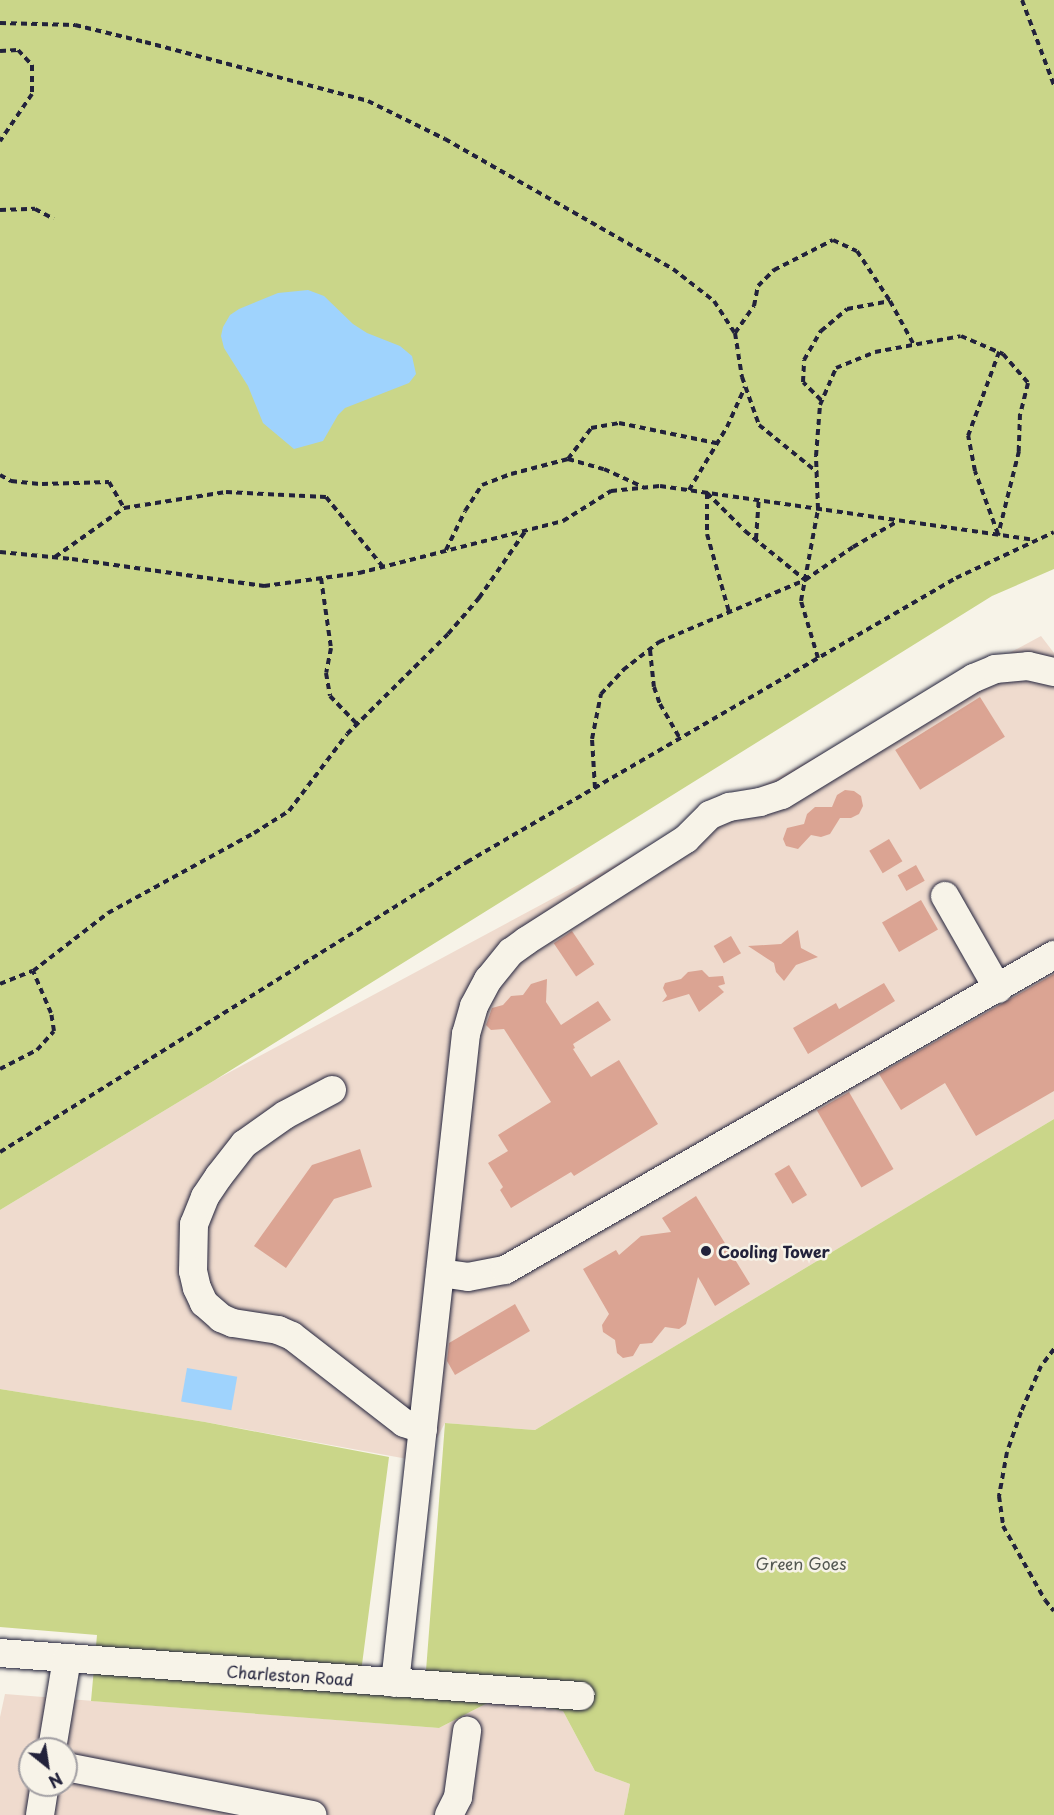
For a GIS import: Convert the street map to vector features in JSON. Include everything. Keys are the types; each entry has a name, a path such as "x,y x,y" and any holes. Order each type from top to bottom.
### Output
{"lane":[{"path":"395,1683 467,1027 488,980 512,952 686,838 710,815 729,807 760,802 782,795 974,678 994,669 1028,666 1054,672"},
{"path":"945,896 998,989"},
{"path":"440,1273 468,1277 505,1270 1054,956"},
{"path":"332,1090 285,1115 244,1144 219,1176 205,1197 194,1224 193,1271 197,1288 204,1303 220,1318 278,1330 292,1336 404,1423 423,1429"},
{"name":"Charleston Road","path":"0,1653 580,1696"},
{"path":"54,1737 68,1658"},
{"path":"449,1815 458,1797 467,1731"},
{"path":"78,1769 312,1815"},
{"path":"40,1815 43,1797"}],"path":[{"path":"1022,0 1054,85"},
{"path":"0,23 75,25 368,101 445,139 673,268 714,301 735,333 746,386 759,425 817,472"},
{"path":"0,51 18,50 32,65 32,94 0,141"},
{"path":"0,210 35,209 54,219"},
{"path":"735,333 754,306 758,285 774,270 833,240 857,251 890,301 914,345"},
{"path":"821,400 804,382 804,360 821,331 848,309 890,301"},
{"path":"818,658 801,602 818,509 817,472 821,400 836,368 875,352 961,336 999,352 1028,383 1020,414 1019,451 998,535"},
{"path":"998,535 975,471 968,436 999,352"},
{"path":"689,490 727,427 746,386"},
{"path":"568,459 591,428 619,423 716,443"},
{"path":"446,550 465,511 482,486 511,474 568,459 604,469 645,488"},
{"path":"0,475 11,481 42,484 109,482 124,508"},
{"path":"0,552 54,557 264,586 383,567 563,521 611,491 660,486 1035,540"},
{"path":"54,557 124,508 226,492 326,497 383,567"},
{"path":"707,493 756,540 805,580"},
{"path":"707,493 707,534 729,612"},
{"path":"756,540 759,500"},
{"path":"595,788 592,739 601,694 623,670 660,642 805,580 853,547 899,520"},
{"path":"0,984 33,971 108,913 254,833 289,811 357,724 448,634 479,598 526,530"},
{"path":"0,1152 467,862 956,578 1054,532"},
{"path":"321,578 332,648 326,673 330,696 357,724"},
{"path":"650,650 654,687 660,704 680,738"},
{"path":"0,1069 37,1050 54,1031 51,1013 33,971"},
{"path":"1054,1348 1041,1366 1021,1412 1007,1452 999,1496 1003,1526 1045,1600 1054,1611"}],"shaded area":[{"path":"1041,636 1054,653 1054,1119 535,1430 445,1423 424,1462 205,1422 0,1389 0,1210 215,1080"},
{"path":"5,1694 439,1728 497,1698 563,1711 595,1771 630,1784 624,1815 0,1815 0,1717"}],"green space":[{"path":"0,0 1054,0 1054,569 992,596 215,1080 0,1210"},
{"name":"Green Goes","path":"1054,1119 1054,1815 624,1815 630,1784 595,1771 563,1711 497,1698 439,1728 91,1701 97,1635 0,1627 0,1389 205,1422 389,1457 360,1680 425,1684 445,1423 535,1430"}],"water":[{"path":"308,290 324,296 353,324 367,333 400,346 412,356 416,374 409,383 345,408 338,415 323,441 294,449 263,423 248,386 224,348 221,336 230,315 239,309 278,293"},
{"path":"187,1368 237,1377 231,1410 181,1401"}],"building":[{"path":"980,697 1005,737 920,790 895,750"},
{"path":"845,790 854,791 861,796 863,806 859,814 851,818 840,818 830,834 821,837 811,835 798,849 786,846 783,839 787,828 804,824 807,814 815,807 832,807 837,795"},
{"path":"889,839 902,861 883,873 869,851"},
{"path":"916,865 925,881 906,891 898,875"},
{"path":"921,900 938,929 899,952 882,922"},
{"path":"798,930 801,948 818,957 796,965 784,981 776,972 774,963 748,946 781,944"},
{"path":"572,931 594,964 576,976 554,943"},
{"path":"731,936 741,953 724,963 714,946"},
{"path":"702,970 709,977 723,976 725,984 718,986 724,992 699,1012 689,994 662,1002 667,996 663,988 665,983 681,979 688,972"},
{"path":"1054,974 1054,1091 976,1136 945,1083 901,1110 879,1074"},
{"path":"547,979 546,1002 561,1025 598,1001 611,1020 573,1044 575,1048 573,1049 591,1077 619,1060 658,1124 574,1176 571,1172 511,1208 500,1190 503,1187 488,1163 508,1151 498,1135 551,1102 504,1029 491,1030 486,1025 492,1008 503,1005 511,996 523,995 531,984"},
{"path":"884,983 895,1001 808,1054 793,1028 836,1003 839,1009"},
{"path":"849,1092 894,1169 861,1188 817,1110"},
{"path":"360,1149 372,1187 334,1199 286,1268 254,1246 312,1165"},
{"path":"789,1165 807,1195 792,1204 774,1174"},
{"path":"696,1196 750,1284 715,1306 698,1277 686,1324 679,1329 665,1327 652,1343 640,1344 633,1356 623,1358 617,1353 615,1340 603,1332 602,1325 609,1314 583,1269 616,1250 619,1255 641,1236 671,1232 662,1218"},
{"path":"515,1304 530,1331 455,1375 447,1361 449,1343"}],"place":[{"name":"Cooling Tower","path":"706,1251"}]}
